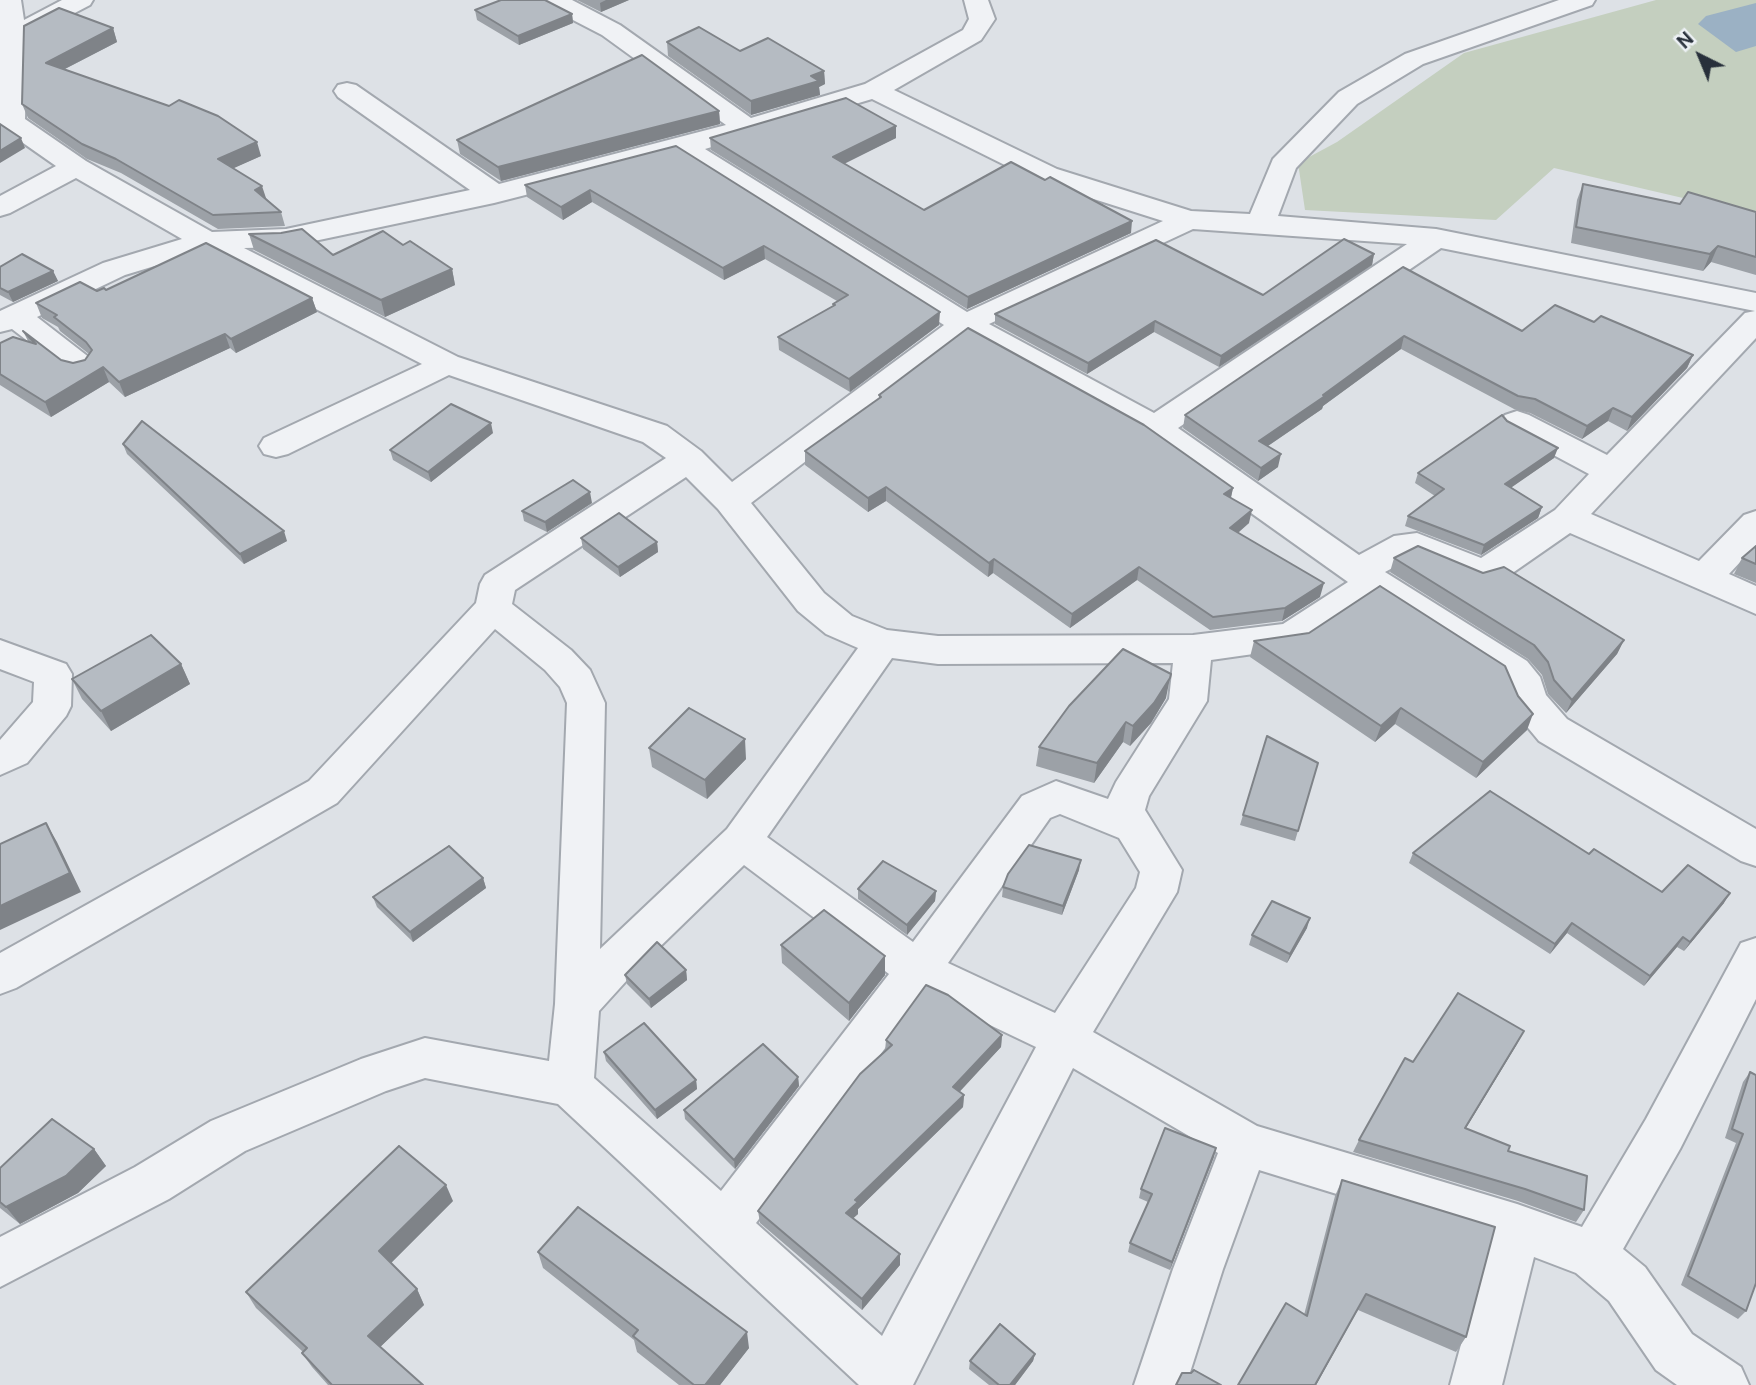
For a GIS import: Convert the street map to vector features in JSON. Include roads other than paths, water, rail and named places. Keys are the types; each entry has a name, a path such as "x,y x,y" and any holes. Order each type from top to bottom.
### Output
{"street":[{"path":"9,0 14,35 6,123 76,167 207,241 447,364 655,434 689,459 730,501 811,602 839,625 882,643 938,650 1193,649 1261,638 1290,638 1406,545 1417,545 1479,571 1499,565 1567,518 1756,320"},
{"path":"14,35 81,0"},
{"path":"553,0 611,30 748,128"},
{"path":"7,319 114,269 207,241 286,238 494,194 682,147 874,90 972,35 982,19 976,0"},
{"path":"1261,223 1283,165 1348,97 1415,59 1583,0"},
{"path":"874,90 1047,175 1189,220 1261,223 1436,238 1756,302"},
{"path":"347,91 494,194"},
{"path":"682,147 965,324 1155,428 1366,577 1514,671 1521,677 1528,701 1553,730 1756,849"},
{"path":"0,207 76,167"},
{"path":"730,501 965,324 1189,220"},
{"path":"1155,428 1436,238"},
{"path":"7,319 79,365"},
{"path":"276,446 447,364"},
{"path":"1517,422 1612,472"},
{"path":"0,975 323,792 493,608 498,584 689,459"},
{"path":"1567,518 1756,601"},
{"path":"1704,578 1756,523"},
{"path":"493,608 558,660 576,680 586,703 577,1004 570,1086"},
{"path":"577,1004 622,955 742,841 882,643"},
{"path":"0,1263 152,1183 228,1136 377,1073 425,1058 570,1086 894,1381 1064,1039 1156,892 1161,870 1124,813 1130,793 1188,701 1193,649"},
{"path":"0,654 53,674 52,706 13,752 0,760"},
{"path":"724,1226 918,970 1036,807 1056,797 1067,799 1133,827"},
{"path":"742,841 918,970 1064,1039 1245,1144 1517,1227 1593,1255 1627,1284 1674,1352 1723,1385"},
{"path":"1593,1255 1663,1135 1756,956"},
{"path":"1160,1385 1198,1269 1245,1144"},
{"path":"1476,1385 1517,1227"}],"water":[{"path":"1756,3 1756,46 1736,52 1698,24 1706,16"}]}
